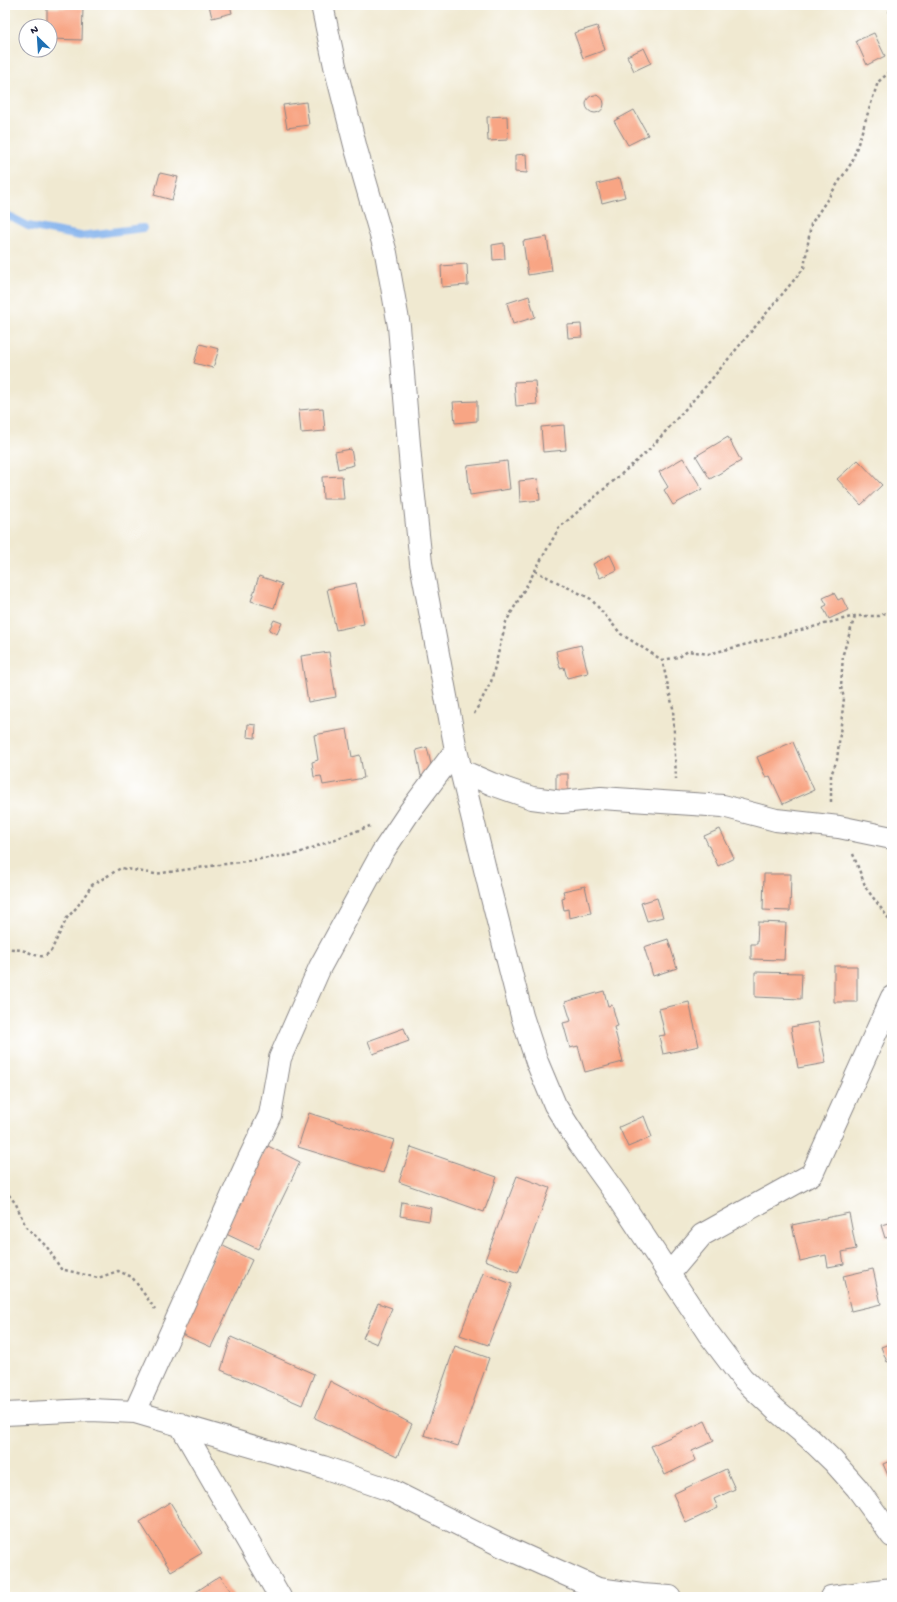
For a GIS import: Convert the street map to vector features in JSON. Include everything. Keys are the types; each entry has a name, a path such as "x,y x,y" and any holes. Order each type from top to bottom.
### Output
{"street":[{"path":"322,5 335,66 356,149 386,253 399,326 411,469 421,563 456,750 522,1016 537,1062 559,1111 579,1143 618,1197 708,1333 742,1378 833,1461 857,1488 892,1536"},
{"path":"136,1412 247,1163 270,1115 280,1058 320,967 382,853 456,750"},
{"path":"462,771 492,784 532,798 562,802 601,798 723,806 776,820 839,827 892,838"},
{"path":"669,1274 702,1235 812,1174 892,997"},
{"path":"5,1414 91,1410 136,1412 180,1424 323,1467 390,1490 498,1544 598,1589 670,1597"},
{"path":"180,1424 280,1597"},
{"path":"831,1597 892,1589"}],"path":[{"path":"887,5 892,18"},
{"path":"473,716 490,682 506,622 559,528 648,451 705,387 804,268 811,224 852,162 878,82 892,70"},
{"path":"535,571 591,599 621,634 662,660 679,657 688,651 709,654 855,616 879,616 892,610"},
{"path":"855,616 843,654 841,687 844,698 837,760 831,775 831,803 839,827 846,837 866,888 892,923"},
{"path":"662,660 673,708 677,784 686,803"},
{"path":"5,948 24,951 38,957 47,956 51,951 66,918 77,907 92,885 121,868 155,874 296,854 375,825"},
{"path":"5,1190 16,1204 26,1227 47,1247 61,1269 98,1278 118,1271 132,1277 172,1331"}],"building":[{"path":"209,5 230,5 232,13 212,18"},
{"path":"47,8 83,8 82,40 58,39 58,18 47,18"},
{"path":"597,26 605,50 583,58 574,33"},
{"path":"874,33 885,56 867,65 856,41"},
{"path":"644,48 651,63 634,71 627,56"},
{"path":"595,95 601,98 604,104 601,110 595,113 589,110 586,104 589,98"},
{"path":"306,102 309,125 287,128 283,105"},
{"path":"634,110 648,135 628,145 614,121"},
{"path":"507,116 508,140 488,141 487,117"},
{"path":"526,154 527,173 515,172 515,155"},
{"path":"160,173 178,177 172,200 154,195"},
{"path":"620,178 625,197 602,203 597,184"},
{"path":"547,237 552,271 528,275 523,241"},
{"path":"504,243 505,259 493,260 492,245"},
{"path":"467,264 468,285 442,287 441,266"},
{"path":"529,296 535,317 513,324 507,303"},
{"path":"581,324 582,337 568,338 567,325"},
{"path":"200,344 219,349 213,368 194,363"},
{"path":"535,381 537,404 516,406 514,382"},
{"path":"477,401 477,421 455,423 453,402"},
{"path":"323,408 325,431 301,433 299,410"},
{"path":"564,425 566,450 543,452 541,427"},
{"path":"728,437 741,461 710,479 696,456"},
{"path":"351,449 354,465 338,469 335,452"},
{"path":"683,458 702,489 673,505 664,490 668,487 659,472"},
{"path":"858,460 882,485 861,505 837,479"},
{"path":"507,461 510,489 470,495 467,466"},
{"path":"342,476 344,499 323,499 322,477"},
{"path":"538,479 540,500 520,502 519,481"},
{"path":"610,555 617,570 600,578 593,564"},
{"path":"259,576 282,584 274,608 251,601"},
{"path":"356,583 364,624 336,630 327,589"},
{"path":"834,593 838,600 842,598 848,610 829,619 823,607 827,605 823,598"},
{"path":"274,620 282,623 277,634 269,630"},
{"path":"581,645 588,673 567,678 564,667 560,668 556,651"},
{"path":"329,652 336,697 308,702 301,656"},
{"path":"248,724 256,725 255,738 247,737"},
{"path":"347,729 352,757 360,755 364,778 323,785 321,776 314,777 312,762 318,760 314,735"},
{"path":"793,742 814,790 783,804 770,776 766,778 757,757"},
{"path":"427,747 433,773 421,776 416,750"},
{"path":"556,774 568,774 568,797 556,797"},
{"path":"720,829 734,858 718,866 704,836"},
{"path":"764,874 791,874 790,911 763,910"},
{"path":"585,886 591,913 569,918 568,909 564,910 562,899 565,898 563,891"},
{"path":"657,898 663,917 647,921 641,903"},
{"path":"758,922 786,923 784,960 751,959 751,944 757,944"},
{"path":"668,939 677,968 653,976 644,947"},
{"path":"834,966 857,966 857,1002 834,1002"},
{"path":"755,972 802,973 801,999 755,997"},
{"path":"604,991 608,1006 612,1005 618,1026 614,1027 623,1062 585,1072 578,1046 570,1048 563,1023 571,1021 565,1002"},
{"path":"689,1002 699,1046 663,1054 659,1036 665,1035 659,1009"},
{"path":"818,1022 826,1063 798,1068 791,1027"},
{"path":"404,1028 409,1041 373,1054 368,1041"},
{"path":"309,1113 394,1140 383,1173 298,1147"},
{"path":"644,1116 652,1137 628,1147 619,1127"},
{"path":"266,1145 300,1162 258,1249 224,1233"},
{"path":"411,1147 497,1177 484,1212 399,1182"},
{"path":"517,1176 550,1188 518,1273 485,1260"},
{"path":"402,1202 431,1208 429,1221 400,1216"},
{"path":"849,1213 856,1249 842,1252 844,1264 828,1267 826,1255 800,1261 792,1225"},
{"path":"892,1222 892,1236 885,1238 881,1225"},
{"path":"219,1244 252,1260 211,1347 177,1332"},
{"path":"873,1269 881,1304 851,1311 843,1276"},
{"path":"483,1273 512,1284 488,1345 460,1335"},
{"path":"378,1303 392,1308 377,1344 363,1338"},
{"path":"231,1337 314,1374 302,1405 221,1370"},
{"path":"892,1343 892,1366 890,1361 887,1362 881,1347"},
{"path":"455,1346 489,1358 458,1446 424,1435"},
{"path":"330,1381 412,1424 397,1457 315,1418"},
{"path":"705,1421 714,1441 692,1451 696,1460 665,1475 651,1446"},
{"path":"892,1460 892,1479 890,1480 883,1464"},
{"path":"726,1469 735,1489 714,1499 718,1508 686,1523 673,1494"},
{"path":"170,1502 202,1553 171,1571 140,1522"},
{"path":"220,1576 235,1597 188,1597"}],"waterway":[{"path":"5,214 28,226 80,236 143,228"}]}
